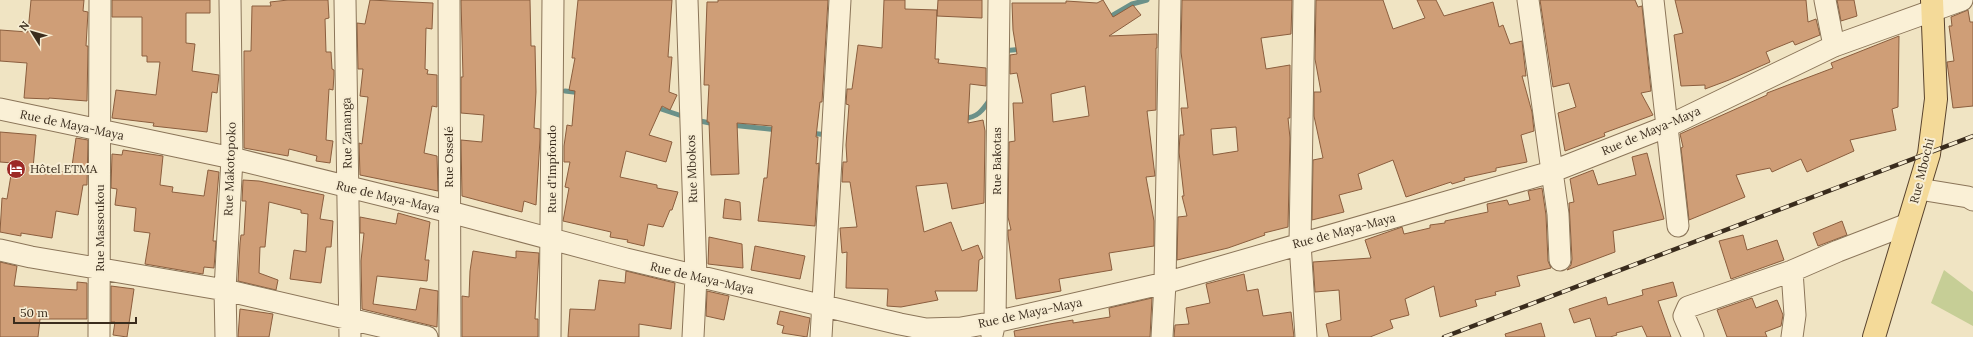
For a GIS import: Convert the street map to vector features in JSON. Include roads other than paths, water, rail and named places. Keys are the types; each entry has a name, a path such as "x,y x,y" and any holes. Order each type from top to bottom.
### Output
{"main road":[{"name":"Rue Mbochi","path":"1874,337 1929,154 1936,99 1933,5"}],"street":[{"name":"Rue Massoukou","path":"99,337 100,0"},
{"name":"Rue Makotopoko","path":"226,337 225,290 232,158 230,0"},
{"name":"Rue Zananga","path":"345,0 350,328"},
{"name":"Rue Osselé","path":"449,0 450,337"},
{"name":"Rue d'Impfondo","path":"550,337 553,0"},
{"name":"Rue Mbokos","path":"686,0 696,277 693,337"},
{"path":"821,337 840,0"},
{"name":"Rue Bakotas","path":"993,330 999,0"},
{"path":"1162,337 1165,283 1170,0"},
{"path":"1304,0 1300,243 1306,337"},
{"path":"1528,0 1558,214 1560,260"},
{"path":"1653,0 1678,226"},
{"path":"1825,0 1834,46"},
{"name":"Rue de Maya-Maya","path":"0,109 232,158 347,188 450,212 696,277 822,306 926,329 961,328 993,330 1165,283 1551,172 1668,126 1834,46 1933,5 1962,0"},
{"path":"1919,189 1968,197 1973,200"},
{"path":"1693,337 1684,316 1688,307 1792,271 1838,251 1908,224"},
{"path":"0,250 99,269 225,290 350,328 427,337"},
{"path":"1792,271 1795,315 1792,337"}],"waterway":[{"path":"1108,18 1132,4 1147,0"},
{"path":"1002,51 1022,49"},
{"path":"565,91 582,93"},
{"path":"962,118 972,117 979,113 991,98"},
{"path":"655,107 685,117"},
{"path":"695,120 715,124"},
{"path":"731,125 778,130"},
{"path":"810,133 828,135"}],"railway":[{"path":"1444,337 1973,136"}],"place":[{"name":"Hôtel ETMA","path":"16,169"}]}
